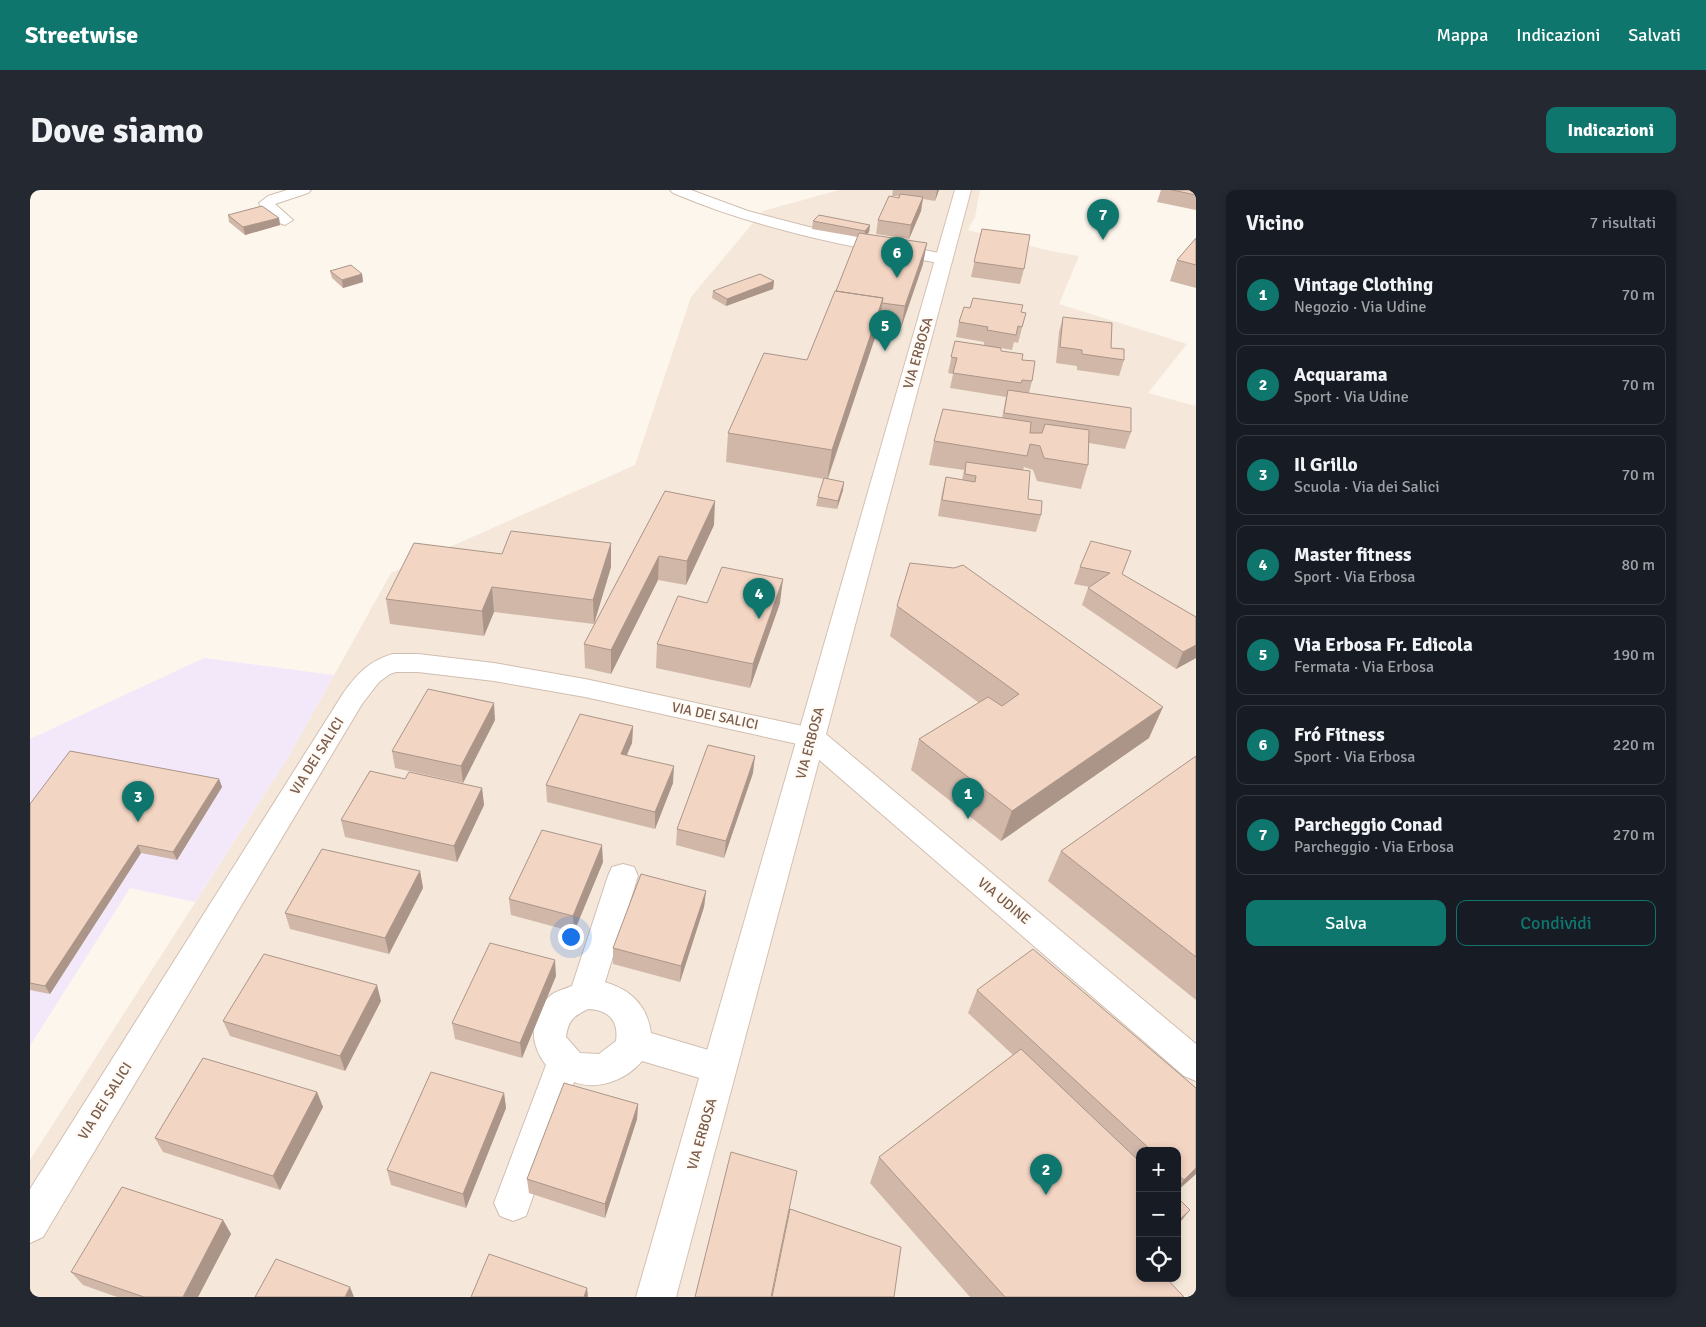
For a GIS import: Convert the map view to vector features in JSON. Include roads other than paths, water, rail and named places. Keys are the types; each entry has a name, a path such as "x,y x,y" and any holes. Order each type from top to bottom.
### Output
{"street":[{"path":"285,220 269,208 267,203 278,197 303,190"},
{"path":"678,190 717,206 770,222 944,259"},
{"name":"VIA ERBOSA","path":"656,1297 963,190"},
{"name":"VIA DEI SALICI","path":"30,1224 353,698 370,676 381,668 392,663 411,662 494,672 594,690 811,737"},
{"name":"VIA UDINE","path":"811,737 1196,1065"},
{"path":"586,995 623,876"},
{"path":"586,995 600,995 613,999 624,1008 631,1018 634,1031 633,1043 626,1055 616,1064 604,1069 589,1071 575,1068 564,1062 554,1052 550,1040 548,1028 552,1016 561,1006 572,999 586,995"},
{"path":"633,1043 720,1068"},
{"path":"513,1203 564,1062"}],"place":[{"name":"Parcheggio Conad","path":"1103,240"},
{"name":"Fró Fitness","path":"897,278"},
{"name":"Via Erbosa Fr. Edicola","path":"885,351"},
{"name":"Master fitness","path":"759,619"},
{"name":"Vintage Clothing","path":"968,819"},
{"name":"Il Grillo","path":"138,822"},
{"name":"Acquarama","path":"1046,1195"}]}
